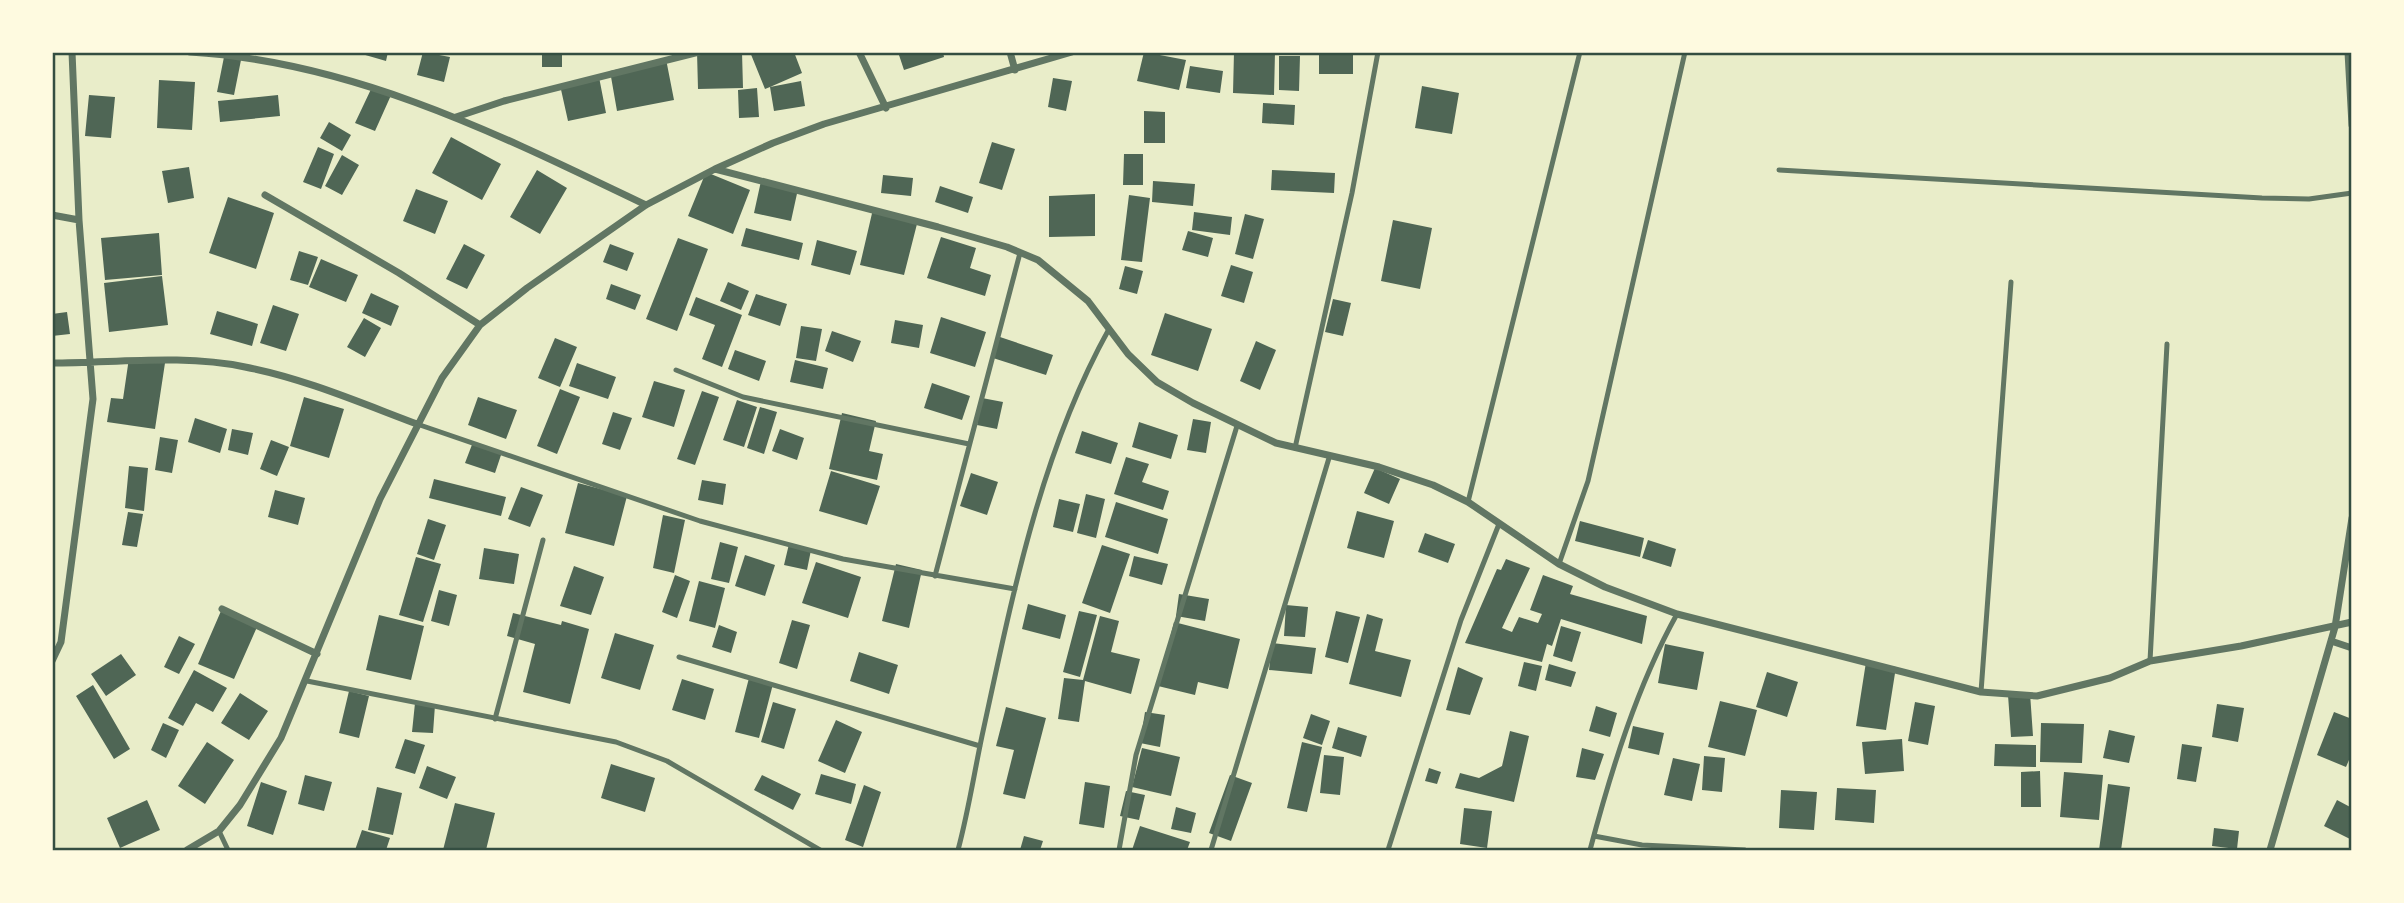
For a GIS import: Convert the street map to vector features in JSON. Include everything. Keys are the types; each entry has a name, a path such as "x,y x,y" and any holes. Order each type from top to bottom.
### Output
{"street":[{"path":"52,661 61,642 78,502 90,440 92,363 79,220 72,52"},
{"path":"190,52 222,53 345,77 456,117 646,205"},
{"path":"456,117 504,101 699,52"},
{"path":"859,52 886,108"},
{"path":"1010,52 1015,71"},
{"path":"187,850 219,831 260,775 281,738 307,681 351,565 417,424 442,378 480,325 527,288 646,205 715,169 773,143 1072,52"},
{"path":"2348,52 2351,125"},
{"path":"715,169 938,227 1038,260 1088,301 1109,329 1157,382 1237,426 1329,458 1379,467 1433,485 1468,502 1559,564 1605,587 1677,614 1981,692 2037,696 2110,678 2150,661 2351,622"},
{"path":"265,195 399,273 480,325"},
{"path":"52,215 79,220"},
{"path":"52,363 179,361 242,366 279,375 417,424"},
{"path":"2270,850 2335,627 2351,517"},
{"path":"222,609 317,654"},
{"path":"2331,641 2351,648"}],"lane":[{"path":"1296,448 1352,193 1378,52"},
{"path":"1468,502 1580,52"},
{"path":"1559,564 1588,481 1685,52"},
{"path":"1779,170 2262,198 2309,199 2351,193"},
{"path":"934,576 1020,253"},
{"path":"1981,692 2011,282"},
{"path":"958,850 1015,589 1073,401 1109,329"},
{"path":"2150,661 2167,344"},
{"path":"676,370 743,397 969,443"},
{"path":"417,424 699,521 843,559 1015,589"},
{"path":"1119,850 1140,744 1237,426"},
{"path":"1211,850 1329,458"},
{"path":"1388,850 1461,620 1499,524"},
{"path":"495,719 542,540"},
{"path":"1590,850 1650,668 1677,614"},
{"path":"679,657 980,746"},
{"path":"307,681 616,742 667,761 820,850"},
{"path":"219,831 228,850"},
{"path":"1594,836 1642,845 1745,850"}],"building":[{"path":"355,52 388,52 386,61"},
{"path":"423,52 450,57 444,82 417,75"},
{"path":"542,52 562,52 562,67 542,67"},
{"path":"697,52 742,52 743,88 698,89"},
{"path":"750,52 794,52 802,73 765,89"},
{"path":"898,52 943,52 944,57 904,70"},
{"path":"1144,52 1186,60 1179,90 1137,81"},
{"path":"1234,52 1275,52 1274,95 1233,93"},
{"path":"1319,52 1353,52 1353,74 1319,74"},
{"path":"1279,56 1300,56 1299,91 1279,90"},
{"path":"224,57 241,60 234,95 217,92"},
{"path":"666,59 674,100 617,111 610,71"},
{"path":"1190,66 1223,71 1220,93 1186,88"},
{"path":"599,77 606,113 568,121 560,85"},
{"path":"1053,78 1072,81 1066,111 1048,107"},
{"path":"159,80 195,82 192,130 157,128"},
{"path":"801,81 805,106 774,111 770,87"},
{"path":"373,85 392,93 375,131 355,123"},
{"path":"1422,86 1459,93 1452,134 1415,128"},
{"path":"757,88 759,117 739,118 738,90"},
{"path":"89,95 115,97 111,138 85,136"},
{"path":"278,95 280,116 220,122 218,101"},
{"path":"1263,103 1295,105 1294,125 1262,123"},
{"path":"1144,111 1165,112 1165,143 1144,143"},
{"path":"329,122 351,135 342,151 320,138"},
{"path":"451,137 501,164 482,200 432,173"},
{"path":"992,142 1015,149 1002,190 979,183"},
{"path":"318,147 334,154 321,189 303,182"},
{"path":"1124,154 1143,154 1143,185 1123,185"},
{"path":"342,155 359,165 342,195 325,186"},
{"path":"189,167 194,198 168,203 162,171"},
{"path":"537,170 567,188 540,234 510,217"},
{"path":"1272,170 1335,173 1334,193 1271,190"},
{"path":"706,172 750,190 733,234 688,216"},
{"path":"883,175 913,178 911,196 881,193"},
{"path":"761,181 798,189 791,221 754,213"},
{"path":"1153,181 1195,184 1193,206 1152,202"},
{"path":"940,186 973,197 968,213 935,202"},
{"path":"416,189 448,201 435,234 403,221"},
{"path":"1095,194 1095,236 1049,237 1049,196"},
{"path":"1129,195 1150,198 1142,262 1121,260"},
{"path":"228,197 274,213 256,269 209,253"},
{"path":"873,209 918,220 904,275 860,265"},
{"path":"1194,212 1232,217 1230,235 1192,230"},
{"path":"1245,214 1264,219 1253,259 1235,254"},
{"path":"1393,220 1432,228 1420,289 1381,281"},
{"path":"746,228 803,243 799,260 741,246"},
{"path":"1188,231 1213,238 1208,257 1182,250"},
{"path":"159,233 162,275 105,280 101,238"},
{"path":"941,237 976,248 970,268 991,275 985,296 927,278"},
{"path":"678,238 708,249 677,331 646,319"},
{"path":"817,240 857,251 850,275 811,265"},
{"path":"464,244 485,255 467,289 446,279"},
{"path":"610,244 634,253 627,271 603,262"},
{"path":"299,251 318,257 308,285 290,280"},
{"path":"321,259 358,275 346,302 309,287"},
{"path":"1231,265 1253,272 1244,303 1221,296"},
{"path":"1125,266 1143,271 1137,294 1119,289"},
{"path":"162,276 168,325 109,332 104,283"},
{"path":"728,282 749,291 741,310 720,301"},
{"path":"611,284 641,295 635,310 606,299"},
{"path":"371,293 399,306 391,326 362,313"},
{"path":"756,294 787,304 780,326 748,315"},
{"path":"696,297 742,315 722,367 702,359 715,325 689,315"},
{"path":"1333,299 1351,303 1343,336 1325,332"},
{"path":"273,305 299,314 286,351 260,343"},
{"path":"217,311 258,324 252,346 210,334"},
{"path":"67,312 70,334 52,336 52,314"},
{"path":"1165,313 1212,329 1198,371 1151,355"},
{"path":"941,317 986,332 975,367 930,353"},
{"path":"364,318 381,328 365,357 347,347"},
{"path":"895,320 923,325 919,348 891,343"},
{"path":"801,326 822,329 816,361 796,358"},
{"path":"832,331 861,341 853,362 825,351"},
{"path":"1000,337 1053,355 1046,375 993,358"},
{"path":"555,338 577,347 560,387 538,378"},
{"path":"1256,341 1276,350 1260,390 1240,381"},
{"path":"735,350 766,361 759,381 728,369"},
{"path":"129,358 165,363 155,429 107,422 111,398 123,399"},
{"path":"795,360 828,368 823,389 790,382"},
{"path":"577,363 616,377 608,399 569,386"},
{"path":"654,381 685,390 674,427 642,417"},
{"path":"932,383 970,396 962,420 924,408"},
{"path":"560,389 580,397 557,454 537,446"},
{"path":"702,391 719,397 695,465 677,459"},
{"path":"304,397 344,409 329,458 290,446"},
{"path":"478,397 517,410 506,439 468,425"},
{"path":"982,398 1003,402 997,429 977,425"},
{"path":"737,400 757,407 744,447 723,440"},
{"path":"760,407 777,412 764,454 747,448"},
{"path":"613,412 632,418 620,450 602,444"},
{"path":"842,413 876,421 869,451 883,454 877,480 829,469"},
{"path":"195,418 227,429 220,453 188,442"},
{"path":"1193,419 1211,422 1206,453 1187,450"},
{"path":"1139,422 1178,435 1171,459 1132,447"},
{"path":"232,429 253,433 248,455 228,450"},
{"path":"780,429 804,438 797,460 772,451"},
{"path":"1082,431 1118,443 1111,464 1075,453"},
{"path":"160,437 178,440 172,473 155,470"},
{"path":"271,440 289,447 277,476 260,469"},
{"path":"473,442 502,452 495,473 465,463"},
{"path":"1126,457 1149,464 1142,482 1169,491 1163,510 1114,494"},
{"path":"129,466 148,468 144,511 125,508"},
{"path":"1375,468 1400,479 1389,504 1364,493"},
{"path":"831,471 880,486 867,525 819,511"},
{"path":"971,473 998,482 987,515 960,506"},
{"path":"434,479 506,497 501,516 429,498"},
{"path":"702,480 726,484 723,505 698,500"},
{"path":"578,483 627,496 614,546 565,533"},
{"path":"521,487 543,495 530,527 508,519"},
{"path":"275,490 305,498 298,525 268,517"},
{"path":"1086,494 1105,499 1096,538 1077,533"},
{"path":"1059,499 1080,504 1073,532 1053,527"},
{"path":"1116,502 1168,519 1158,554 1105,537"},
{"path":"1357,511 1394,521 1384,558 1347,548"},
{"path":"128,512 143,514 137,547 122,545"},
{"path":"663,515 685,520 674,573 653,568"},
{"path":"428,519 446,525 434,560 417,554"},
{"path":"1580,521 1644,538 1640,557 1575,541"},
{"path":"1425,533 1455,544 1448,563 1418,552"},
{"path":"1648,540 1676,549 1671,567 1642,558"},
{"path":"720,542 738,547 729,583 711,579"},
{"path":"789,544 811,550 807,570 784,565"},
{"path":"1102,545 1130,554 1110,613 1082,603"},
{"path":"484,548 519,554 514,584 479,579"},
{"path":"745,555 775,565 765,596 735,586"},
{"path":"1134,556 1168,564 1162,585 1129,576"},
{"path":"416,557 441,564 423,622 399,615"},
{"path":"1506,559 1530,568 1502,628 1512,632 1519,617 1538,623 1542,614 1530,610 1543,575 1573,586 1570,594 1647,616 1642,644 1561,619 1552,646 1547,644 1542,662 1465,643 1497,569 1501,570"},
{"path":"816,562 861,577 848,618 802,603"},
{"path":"896,564 922,570 909,628 882,621"},
{"path":"574,566 604,577 591,615 560,606"},
{"path":"675,575 690,581 677,618 662,612"},
{"path":"699,581 725,588 715,628 689,621"},
{"path":"439,590 457,595 449,626 431,621"},
{"path":"1179,594 1209,599 1205,621 1176,616"},
{"path":"1028,604 1066,615 1060,639 1022,629"},
{"path":"1286,605 1308,607 1305,637 1284,636"},
{"path":"221,611 257,627 234,679 198,664"},
{"path":"1079,611 1097,615 1080,677 1063,672"},
{"path":"1336,611 1360,617 1348,663 1325,657"},
{"path":"513,613 561,625 562,621 589,629 570,704 523,692 535,644 507,636"},
{"path":"1367,614 1383,619 1375,651 1411,660 1401,697 1349,684"},
{"path":"379,615 424,626 411,680 366,670"},
{"path":"1100,616 1119,621 1111,652 1140,659 1131,694 1085,681 1079,722 1058,719 1064,678 1083,680"},
{"path":"792,620 810,625 797,669 779,663"},
{"path":"1174,622 1240,639 1228,689 1198,682 1195,695 1158,686"},
{"path":"719,625 737,632 731,653 712,647"},
{"path":"1561,626 1581,632 1572,662 1553,656"},
{"path":"615,633 654,645 640,690 601,678"},
{"path":"179,636 195,644 179,674 164,667"},
{"path":"1272,643 1316,648 1312,674 1269,670"},
{"path":"1665,644 1704,652 1697,690 1658,683"},
{"path":"859,652 898,665 889,694 850,681"},
{"path":"121,654 136,675 106,696 91,674"},
{"path":"1524,662 1542,666 1536,691 1518,686"},
{"path":"1866,662 1896,667 1886,730 1856,726"},
{"path":"1549,664 1576,672 1571,687 1545,680"},
{"path":"1458,667 1483,678 1470,715 1446,710"},
{"path":"194,670 227,688 213,712 196,703 183,726 168,718"},
{"path":"1767,672 1798,682 1787,717 1756,707"},
{"path":"749,678 773,684 759,738 735,732"},
{"path":"682,679 714,689 705,720 672,710"},
{"path":"93,685 130,749 114,759 76,696"},
{"path":"349,691 369,696 359,738 339,733"},
{"path":"240,693 268,711 249,740 221,723"},
{"path":"2030,693 2033,736 2011,737 2008,695"},
{"path":"1720,701 1757,710 1745,756 1708,747"},
{"path":"773,702 796,709 784,749 761,742"},
{"path":"1915,702 1935,706 1928,745 1908,741"},
{"path":"415,703 435,705 433,733 412,732"},
{"path":"2217,704 2244,708 2238,742 2212,737"},
{"path":"1596,706 1617,713 1610,737 1589,731"},
{"path":"1006,707 1046,718 1025,799 1003,794 1014,750 996,746"},
{"path":"1145,712 1165,715 1160,747 1140,743"},
{"path":"2334,712 2352,719 2352,753 2346,767 2317,755"},
{"path":"1311,714 1330,721 1322,745 1303,738"},
{"path":"836,720 862,732 845,773 818,761"},
{"path":"163,723 179,730 166,758 151,750"},
{"path":"2041,723 2084,724 2082,763 2040,762"},
{"path":"1633,726 1664,733 1659,755 1628,748"},
{"path":"1338,727 1367,736 1361,757 1332,748"},
{"path":"2109,730 2135,736 2129,763 2103,758"},
{"path":"1510,731 1529,736 1514,802 1455,788 1460,773 1479,778 1502,766"},
{"path":"405,739 425,745 415,774 395,768"},
{"path":"1902,739 1904,771 1865,774 1862,742"},
{"path":"207,742 234,760 205,804 178,786"},
{"path":"1302,742 1322,747 1307,812 1287,808"},
{"path":"1995,744 2036,745 2036,767 1994,766"},
{"path":"2182,744 2202,747 2196,782 2177,779"},
{"path":"1142,748 1180,757 1171,796 1132,787"},
{"path":"1582,748 1604,754 1595,780 1576,777"},
{"path":"1324,755 1344,757 1340,795 1320,793"},
{"path":"1704,756 1725,758 1722,792 1702,790"},
{"path":"1673,758 1700,764 1692,801 1664,795"},
{"path":"611,764 655,778 645,812 601,798"},
{"path":"427,766 456,777 447,799 419,788"},
{"path":"1429,768 1441,772 1437,784 1425,781"},
{"path":"2040,771 2041,807 2021,807 2021,772"},
{"path":"2064,772 2103,775 2099,820 2060,817"},
{"path":"821,774 856,784 851,804 815,794"},
{"path":"305,775 332,782 324,811 298,804"},
{"path":"762,775 801,794 793,810 754,790"},
{"path":"1230,775 1252,783 1231,841 1209,833"},
{"path":"261,782 287,791 273,835 247,826"},
{"path":"1085,782 1110,786 1104,828 1079,824"},
{"path":"2108,784 2130,787 2121,850 2099,850"},
{"path":"864,785 881,792 863,847 845,840"},
{"path":"377,787 402,793 393,835 368,830"},
{"path":"1837,788 1876,790 1874,823 1835,820"},
{"path":"1781,790 1817,792 1814,830 1779,828"},
{"path":"1126,791 1145,795 1139,820 1120,816"},
{"path":"147,800 160,830 120,848 107,818"},
{"path":"2337,800 2352,808 2352,840 2324,826"},
{"path":"455,803 495,813 486,850 443,850"},
{"path":"1176,807 1196,813 1191,833 1171,829"},
{"path":"1464,808 1492,811 1487,848 1460,844"},
{"path":"1140,826 1190,842 1187,850 1132,850"},
{"path":"2214,828 2239,831 2237,849 2212,846"},
{"path":"362,830 390,838 386,850 355,850"},
{"path":"1024,836 1043,841 1040,850 1020,850"}]}
